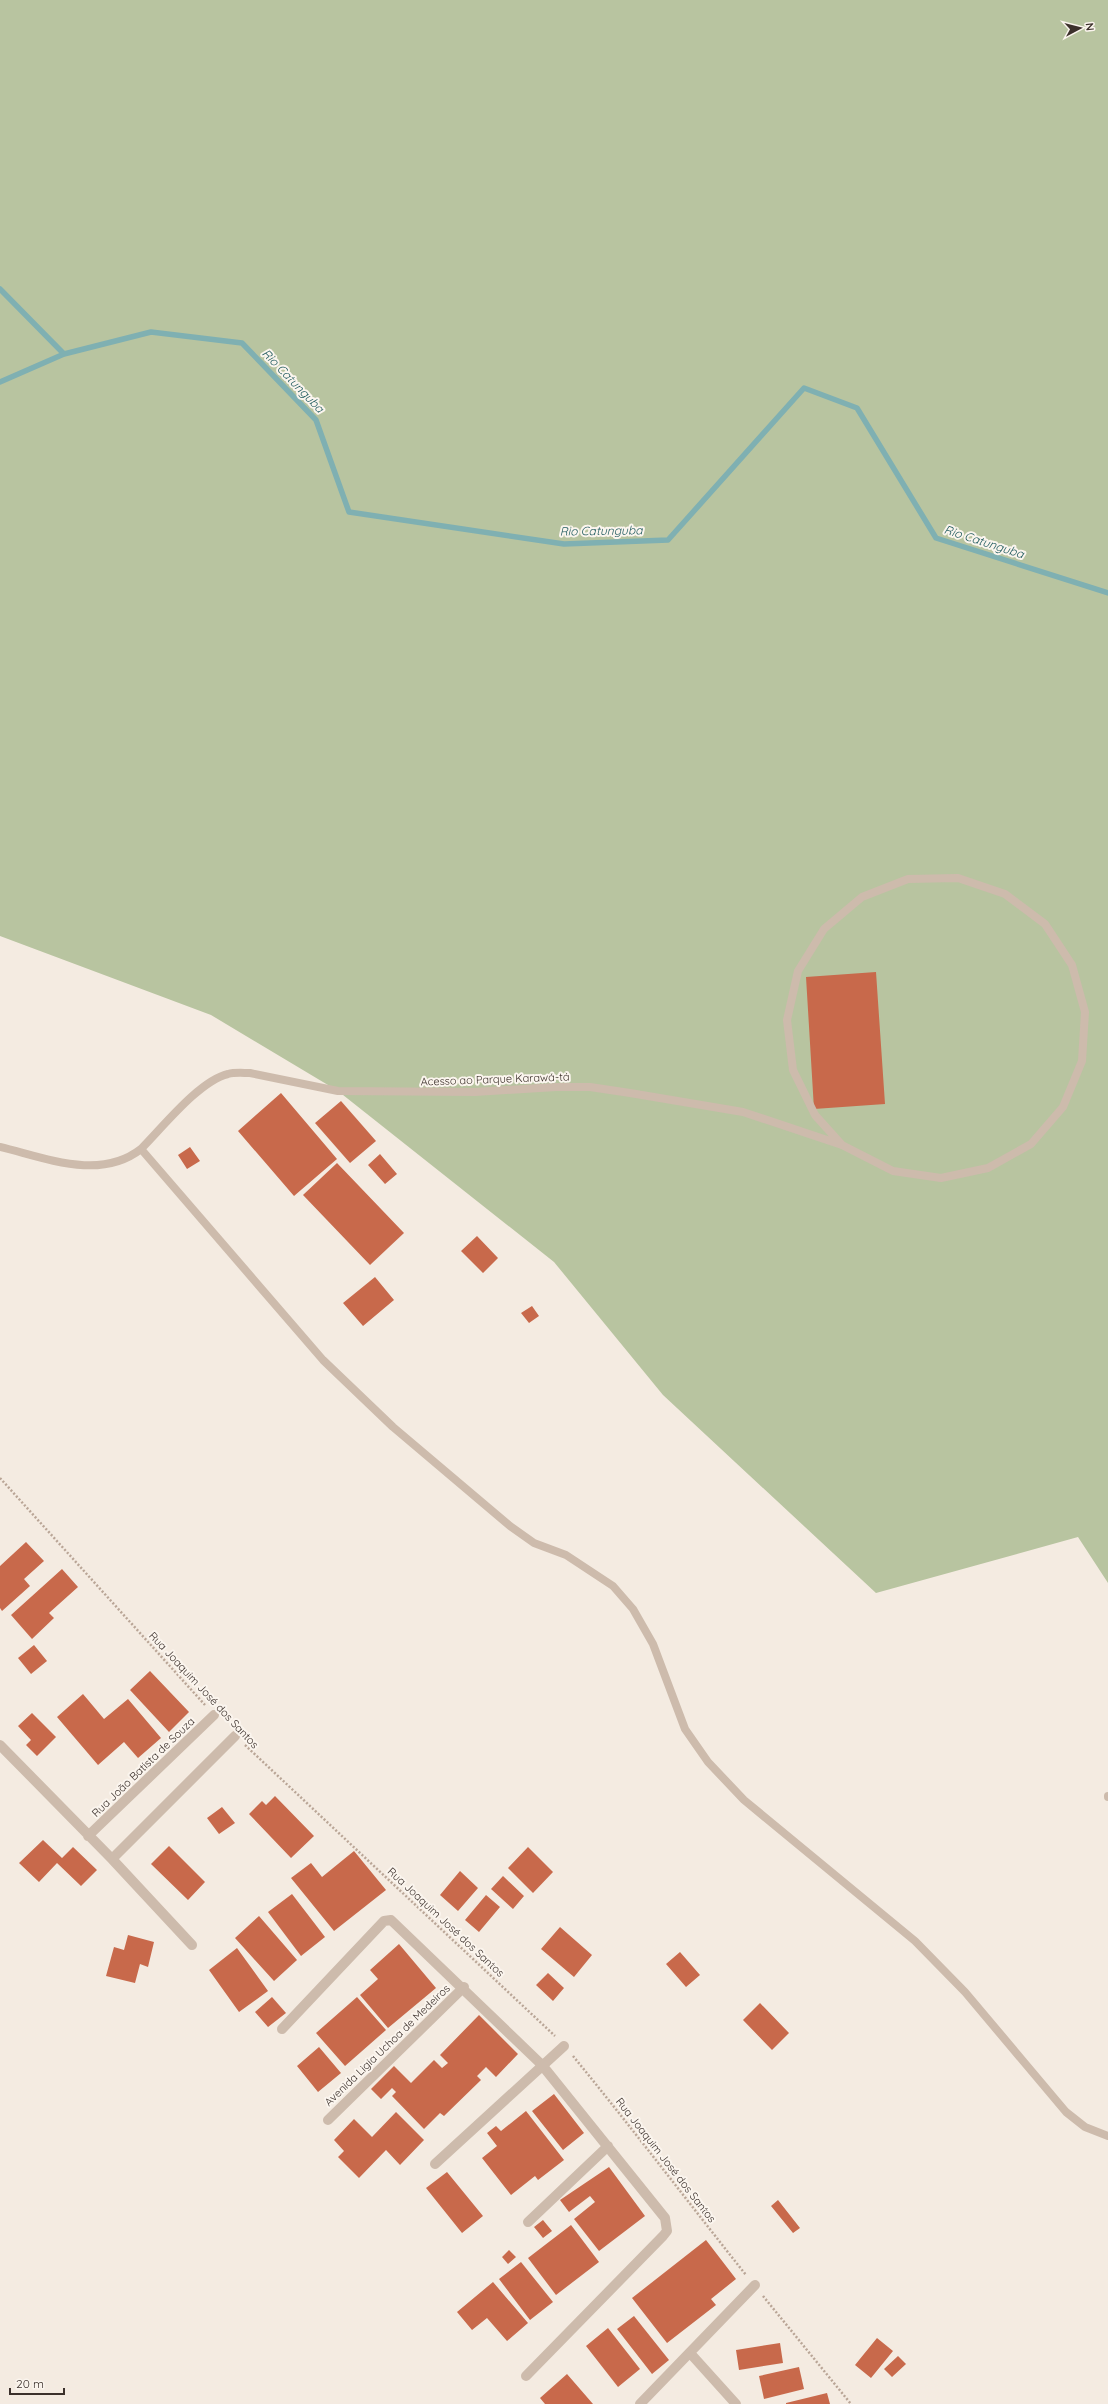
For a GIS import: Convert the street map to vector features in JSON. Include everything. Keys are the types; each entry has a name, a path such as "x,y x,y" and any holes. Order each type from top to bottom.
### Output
{"street":[{"name":"Rua João Batista de Souza","path":"88,1836 214,1716"},
{"path":"112,1859 235,1736"},
{"path":"0,1745 112,1859 192,1945"},
{"path":"282,2029 384,1921 393,1921 464,1987 542,2065 665,2218 667,2231 526,2376"},
{"name":"Avenida Ligia Uchoa de Medeiros","path":"328,2120 464,1987"},
{"path":"435,2164 564,2046"},
{"path":"528,2222 608,2146"},
{"path":"640,2404 755,2285"},
{"path":"690,2353 736,2404"}],"lane":[{"name":"Acesso ao Parque Karawá-tá","path":"0,1147 73,1164 98,1167 131,1157 141,1149 203,1085 228,1074 237,1072 250,1073 338,1091 475,1092 556,1087 590,1087 743,1112 842,1145 893,1171 941,1178 988,1168 1031,1144 1063,1107 1082,1061 1085,1012 1072,965 1045,924 1005,894 958,878 908,879 862,897 824,929 798,971 787,1020 793,1070 815,1114 842,1145"},
{"path":"141,1149 323,1360 350,1388 510,1526 534,1543 566,1555 613,1586 633,1609 653,1644 685,1729 708,1762 750,1805 914,1941 965,1992 1066,2112 1085,2127 1108,2136"}],"path":[{"name":"Rua Joaquim José dos Santos","path":"0,1478 214,1716"},
{"name":"Rua Joaquim José dos Santos","path":"235,1736 520,2002 564,2046 661,2165 691,2206 851,2404"}],"green space":[{"path":"0,0 1108,0 1108,1583 1078,1537 876,1593 663,1395 554,1262 338,1091 211,1015 0,936"}],"building":[{"path":"876,972 885,1104 814,1109 806,977"},
{"path":"281,1093 337,1159 294,1196 238,1131"},
{"path":"341,1101 376,1141 350,1163 315,1123"},
{"path":"190,1147 200,1161 187,1169 178,1155"},
{"path":"380,1154 397,1174 385,1184 368,1165"},
{"path":"337,1163 404,1233 370,1265 303,1195"},
{"path":"477,1236 498,1258 483,1273 461,1251"},
{"path":"375,1277 394,1300 363,1326 343,1303"},
{"path":"532,1306 539,1316 529,1323 521,1313"},
{"path":"26,1542 44,1561 24,1579 30,1586 2,1611 0,1608 0,1566"},
{"path":"62,1569 78,1587 49,1613 54,1618 32,1639 11,1615"},
{"path":"34,1645 47,1661 31,1674 18,1658"},
{"path":"150,1671 189,1712 169,1732 130,1690"},
{"path":"83,1694 104,1719 128,1699 161,1738 138,1758 124,1742 98,1765 57,1717"},
{"path":"32,1713 56,1737 37,1756 26,1745 31,1740 18,1726"},
{"path":"275,1796 314,1836 291,1858 249,1814 262,1801 266,1805"},
{"path":"222,1807 235,1823 219,1834 207,1818"},
{"path":"43,1840 62,1858 73,1847 97,1870 81,1886 57,1863 39,1882 19,1863"},
{"path":"169,1846 205,1882 188,1900 151,1864"},
{"path":"528,1847 553,1872 533,1893 508,1868"},
{"path":"354,1851 386,1890 334,1931 291,1878 311,1863 322,1877"},
{"path":"460,1871 478,1888 458,1911 440,1895"},
{"path":"503,1876 524,1896 513,1909 491,1889"},
{"path":"292,1894 325,1937 301,1956 268,1912"},
{"path":"486,1895 500,1907 479,1932 465,1920"},
{"path":"259,1916 297,1960 274,1981 235,1938"},
{"path":"560,1927 592,1955 574,1977 541,1949"},
{"path":"128,1935 154,1942 148,1967 140,1964 135,1983 106,1976 114,1947 124,1950"},
{"path":"399,1944 436,1988 388,2028 360,1995 378,1979 370,1970"},
{"path":"237,1948 268,1991 239,2012 209,1970"},
{"path":"680,1952 700,1975 686,1987 666,1964"},
{"path":"548,1973 564,1988 553,2001 536,1985"},
{"path":"272,1997 286,2013 268,2027 255,2012"},
{"path":"357,1997 386,2030 345,2066 316,2033"},
{"path":"760,2003 789,2033 772,2050 743,2020"},
{"path":"479,2015 518,2054 496,2077 486,2067 477,2076 481,2080 444,2116 440,2113 424,2129 392,2096 396,2092 392,2088 381,2099 371,2089 394,2066 411,2083 434,2060 442,2068 448,2063 440,2055"},
{"path":"319,2047 341,2073 318,2092 297,2066"},
{"path":"554,2094 584,2133 563,2150 532,2111"},
{"path":"526,2111 564,2160 538,2180 535,2176 511,2195 482,2158 497,2146 487,2133 496,2126 501,2131"},
{"path":"396,2112 424,2140 400,2165 386,2150 359,2178 338,2157 344,2151 334,2140 354,2119 372,2137"},
{"path":"609,2167 645,2216 599,2251 574,2219 595,2202 590,2196 569,2212 560,2200"},
{"path":"447,2172 483,2216 462,2233 426,2188"},
{"path":"778,2200 800,2228 793,2233 771,2206"},
{"path":"543,2220 552,2231 543,2238 534,2227"},
{"path":"571,2225 599,2262 556,2295 528,2258"},
{"path":"706,2240 736,2279 711,2299 716,2305 667,2343 632,2298"},
{"path":"509,2250 516,2257 508,2264 502,2257"},
{"path":"521,2262 553,2302 530,2320 499,2279"},
{"path":"493,2282 528,2323 507,2341 487,2318 472,2330 457,2312"},
{"path":"634,2316 669,2360 652,2374 617,2329"},
{"path":"608,2328 640,2369 618,2387 586,2346"},
{"path":"877,2338 893,2351 871,2378 855,2365"},
{"path":"780,2343 783,2363 739,2370 736,2350"},
{"path":"898,2356 906,2364 892,2377 884,2369"},
{"path":"799,2367 804,2389 764,2399 759,2376"},
{"path":"567,2374 593,2404 545,2404 540,2398"},
{"path":"827,2393 830,2404 786,2404 786,2403"}],"waterway":[{"path":"0,289 64,354"},
{"name":"Rio Catunguba","path":"0,382 64,354 151,332 242,343 316,420 349,512 564,544 668,540 804,388 857,408 936,538 1108,593"}]}
